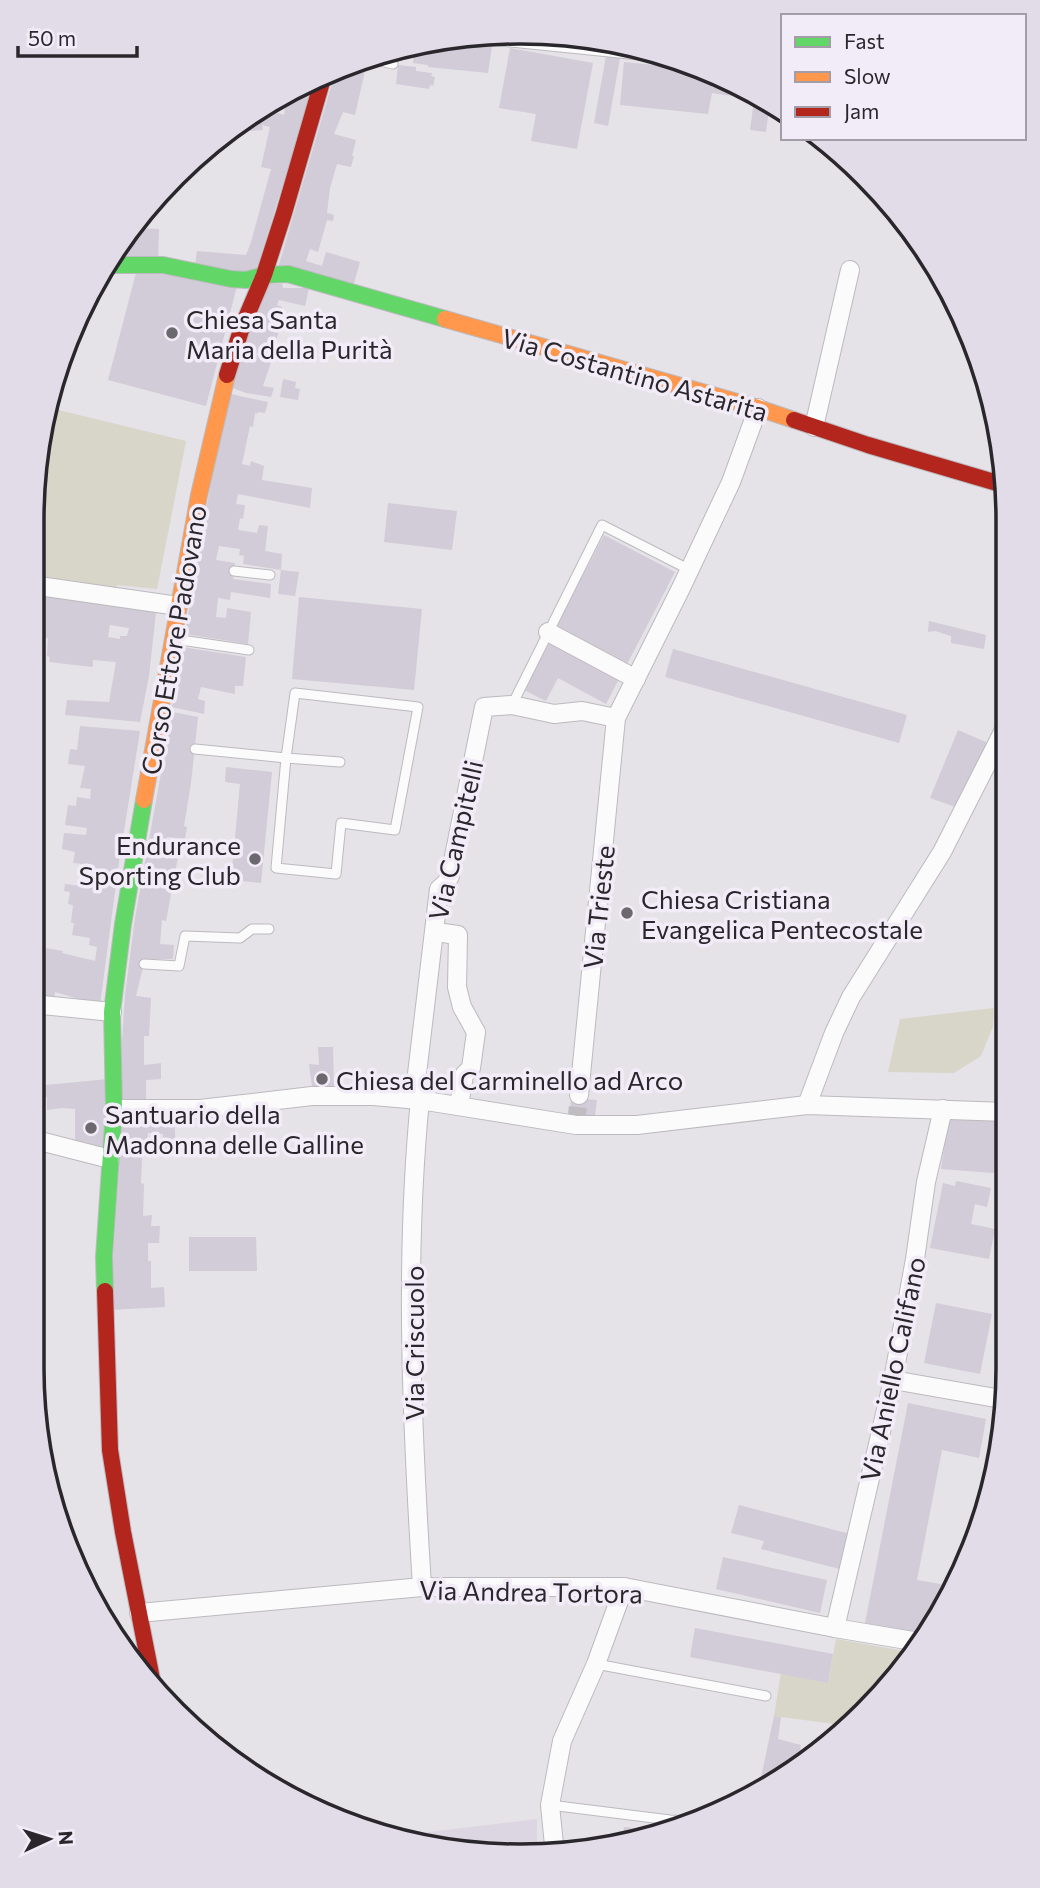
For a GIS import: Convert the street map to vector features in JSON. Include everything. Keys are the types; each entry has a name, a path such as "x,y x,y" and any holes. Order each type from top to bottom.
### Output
{"street":[{"name":"Corso Ettore Padovano","path":"150,1667 110,1450 104,1256 114,1109 112,1012 124,962 123,924 160,746 178,606 190,567 199,495 222,389 242,327 264,275 320,88"},
{"name":"Via Costantino Astarita","path":"118,265 163,265 246,280 264,275 288,274 758,408 994,482"},
{"path":"814,427 850,271"},
{"name":"Via Trieste","path":"579,1095 616,718 731,482 758,408"},
{"path":"44,587 178,606"},
{"path":"548,632 636,679"},
{"path":"512,705 554,714 582,711 616,718"},
{"name":"Via Campitelli","path":"417,1100 439,889 450,876 484,707 512,705"},
{"path":"807,1105 834,1033 851,997 942,852 996,746"},
{"path":"435,932 458,935 457,987 462,1007 476,1031 471,1068 464,1075 458,1106"},
{"path":"44,1004 112,1012"},
{"path":"114,1109 200,1109 321,1096 373,1096 417,1100 576,1125 637,1125 807,1105 996,1110"},
{"name":"Via Criscuolo","path":"417,1100 410,1382 422,1587"},
{"name":"Via Aniello Califano","path":"835,1628 893,1380 926,1182 943,1108"},
{"path":"44,1143 110,1159"},
{"path":"893,1380 995,1398"},
{"name":"Via Andrea Tortora","path":"139,1614 422,1587 624,1587 911,1641"},
{"path":"554,1843 550,1805 562,1741 596,1664 624,1587"}],"lane":[{"path":"388,63 393,64"},
{"path":"512,705 602,525 690,570"},
{"path":"234,571 270,575"},
{"path":"173,638 249,650"},
{"path":"295,693 418,707 395,830 341,823 336,874 276,868 286,758 295,693"},
{"path":"195,750 340,762"},
{"path":"144,964 179,966 185,936 240,938 252,929 269,929"},
{"path":"596,1664 766,1696"},
{"path":"550,1805 670,1820"}],"shaded area":[{"path":"57,410 186,441 157,589 117,585 115,592 44,582 45,489"},
{"path":"994,1008 993,1026 981,1056 954,1073 888,1072 900,1019"},
{"path":"836,1639 903,1651 857,1705 836,1724 774,1716 781,1673 828,1683"},
{"path":"537,1819 537,1843 489,1843 419,1833"}],"building":[{"path":"492,46 488,73 413,63 414,56 427,53"},
{"path":"510,48 593,63 577,149 531,141 536,114 499,108"},
{"path":"606,56 620,58 608,126 594,123"},
{"path":"624,62 673,69 712,85 712,91 713,85 738,97 712,93 708,114 620,105"},
{"path":"398,65 416,67 416,71 432,73 431,76 435,77 433,86 430,85 429,89 396,84"},
{"path":"365,71 355,115 343,112 334,134 356,140 351,167 337,164 327,213 334,215 333,221 327,220 318,252 310,249 306,261 322,266 326,252 360,262 352,290 278,268 332,83"},
{"path":"312,92 255,274 195,265 197,251 246,255 271,169 261,167 270,127 262,125 263,130 245,131 275,112 284,115 285,106"},
{"path":"753,105 768,114 766,132 750,130"},
{"path":"143,228 159,229 158,264 119,263"},
{"name":"Chiesa Santa Maria della Purità","path":"137,269 237,286 206,406 108,380"},
{"path":"266,284 282,284 283,288 309,288 305,306 279,300 277,305 282,307 277,321 282,321 276,341 270,339 265,354 253,354 272,359 263,386 274,388 271,397 230,387"},
{"path":"283,379 296,382 295,388 300,389 298,400 280,397"},
{"path":"226,393 268,402 265,413 255,413 242,464 250,466 251,461 264,466 262,480 312,488 310,508 238,494 236,504 245,505 238,530 257,533 259,525 268,526 265,551 282,554 281,570 243,564 244,556 239,555 240,549 219,546 216,560 235,563 233,579 271,584 270,598 231,592 230,600 218,598 216,617 226,618 227,608 251,612 248,644 185,634"},
{"path":"388,503 457,511 452,550 384,542"},
{"path":"604,535 675,572 625,668 554,631"},
{"path":"281,570 299,572 295,596 278,594"},
{"path":"44,594 156,612 149,676 140,722 65,715 67,700 109,702 116,662 93,660 93,667 49,662 48,638 45,638 44,644","holes":["110,625 129,628 127,636 120,636 120,639 108,637"]},
{"path":"299,597 422,609 414,690 292,679"},
{"path":"929,621 986,635 984,649 951,643 951,636 935,631 928,632"},
{"path":"551,638 621,675 606,704 558,678 546,701 524,690"},
{"path":"182,647 246,657 243,686 235,686 235,694 201,687 198,699 205,701 204,714 172,707"},
{"path":"673,649 907,715 899,743 665,677"},
{"path":"172,712 198,717 184,826 187,827 185,839 167,837 164,855 178,857 166,921 162,920 160,944 174,945 173,959 145,959 136,996 151,998 149,1036 144,1036 144,1065 161,1063 161,1079 146,1080 146,1107 118,1106 125,995 135,918"},
{"path":"80,726 140,731 100,1005 55,992 53,1004 44,1002 45,948 95,961 97,947 89,945 90,938 72,935 73,905 68,904 70,892 64,891 65,884 80,886 83,864 73,863 75,852 62,849 64,833 86,835 87,828 65,825 68,805 76,806 77,797 90,799 91,789 80,788 85,766 68,764 70,749 77,750"},
{"path":"958,730 988,743 958,808 930,798"},
{"path":"226,767 272,772 261,883 231,880 240,784 225,782"},
{"name":"Chiesa del Carminello ad Arco","path":"318,1047 333,1047 334,1093 313,1094 309,1064 319,1065"},
{"name":"Santuario della Madonna delle Galline","path":"108,1079 108,1149 75,1148 75,1109 47,1110 44,1085"},
{"path":"571,1098 597,1100 594,1123 569,1121"},
{"path":"122,1114 174,1115 176,1149 163,1149 163,1134 148,1133 145,1156 142,1158 143,1216 152,1215 151,1226 160,1226 159,1243 148,1243 151,1288 164,1287 165,1307 110,1310"},
{"path":"949,1114 996,1115 996,1173 941,1169"},
{"path":"956,1181 991,1188 987,1207 975,1204 971,1224 995,1229 989,1259 930,1248 943,1183 955,1186"},
{"path":"189,1237 256,1237 257,1271 189,1271"},
{"path":"936,1303 992,1314 980,1374 924,1363"},
{"path":"908,1403 986,1419 979,1458 942,1450 917,1580 944,1585 916,1633 865,1623"},
{"path":"739,1505 850,1534 840,1569 761,1549 764,1541 731,1533"},
{"path":"723,1557 827,1580 820,1613 716,1589"},
{"path":"695,1628 833,1654 828,1683 690,1657"},
{"path":"774,1716 781,1717 778,1739 801,1745 800,1751 803,1751 761,1778"},
{"path":"624,1827 641,1829 624,1833"}],"tunnel":[{"path":"576,1125 579,1095"}],"traffic: fast":[{"path":"118,265 163,265 246,280 264,275 288,274 445,319"},
{"path":"105,1291 104,1257 114,1109 112,1012 123,924 144,800"}],"traffic: slow":[{"path":"445,319 794,420"},
{"path":"144,800 199,495 227,375"}],"traffic: jam":[{"path":"227,375 242,327 264,275 320,88"},
{"path":"794,420 994,482"},
{"path":"105,1291 110,1450 150,1667"}],"place":[{"name":"Chiesa Santa Maria della Purità","path":"172,333"},
{"name":"Endurance Sporting Club","path":"255,859"},
{"name":"Chiesa Cristiana Evangelica Pentecostale","path":"627,913"},
{"name":"Chiesa del Carminello ad Arco","path":"322,1079"},
{"name":"Santuario della Madonna delle Galline","path":"91,1128"}]}
